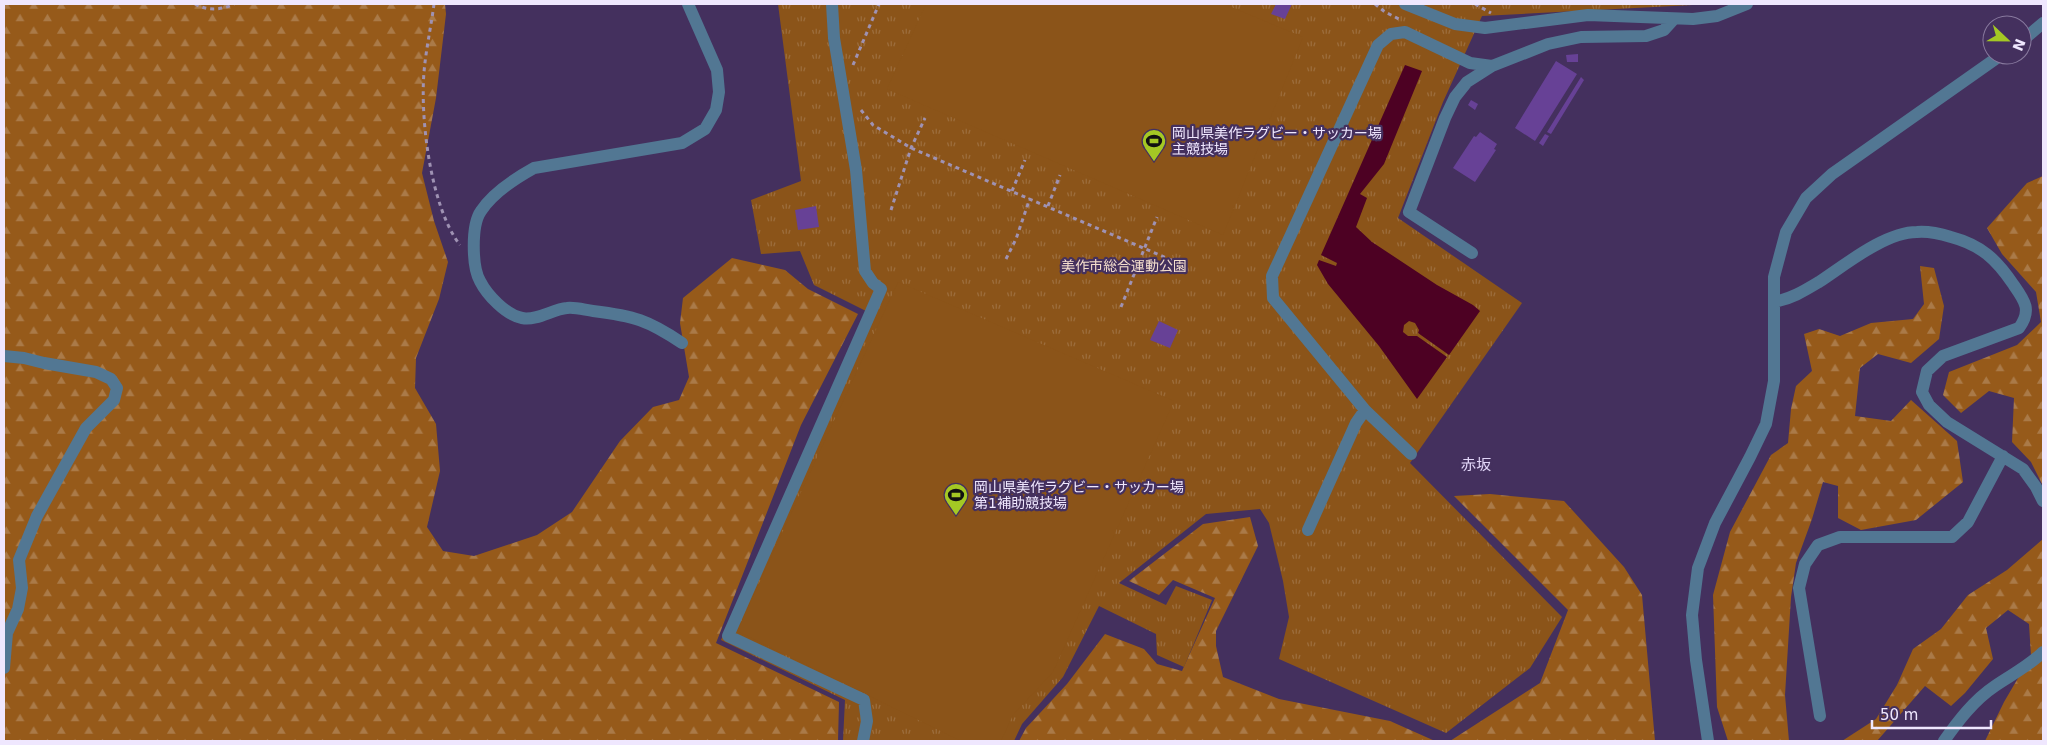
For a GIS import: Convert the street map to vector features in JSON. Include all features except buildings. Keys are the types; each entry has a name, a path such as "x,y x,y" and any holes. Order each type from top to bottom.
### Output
{"street":[{"path":"682,343 656,326 630,316 567,308 529,318 522,318 509,312 491,296 479,280 473,244 473,229 480,211 512,180 534,168 682,143 705,129 716,110 719,92 716,70 688,4"},
{"path":"832,4 834,38 856,170 865,271 873,283 881,289 728,636 864,700 867,722 863,741"},
{"path":"1405,4 1455,24 1485,28 1588,15 1694,19 1717,16 1747,4"},
{"path":"1472,253 1409,212 1455,97 1467,82 1492,66 1548,44 1581,38 1646,36 1664,30 1674,19"},
{"path":"2032,32 2043,23"},
{"path":"1411,454 1365,410 1273,298 1272,276 1378,45 1391,34 1405,32 1470,63 1492,66"},
{"path":"1708,741 1696,660 1692,615 1698,568 1715,523 1766,424 1774,381 1774,277 1786,232 1806,198 1832,174 1987,65"},
{"path":"1774,302 1788,300 1882,242 1904,234 1918,232 1944,235 1979,247 1996,261 2013,284 2026,304 2026,318 2019,328 1943,356 1927,371 1922,392 1929,405 1947,422 2023,469 2036,487 2043,502"},
{"path":"4,356 96,372 111,379 117,388 114,400 86,428 36,516 19,560 22,588 18,610 8,633 4,668"},
{"path":"1308,530 1356,423 1365,410"},
{"path":"1820,716 1800,588 1805,564 1818,545 1840,537 1952,536 1968,522 2002,456"},
{"path":"1944,741 1960,719 1993,687 2034,661 2043,652"}],"path":[{"path":"195,4 204,9 228,7 234,4"},
{"path":"434,4 424,72 424,128 434,182 447,223"},
{"path":"851,70 879,4"},
{"path":"1475,4 1492,13"},
{"path":"856,104 873,125 911,148 1185,266"},
{"path":"891,210 911,148 925,118"},
{"path":"1012,191 1025,160"},
{"path":"1048,206 1060,175"},
{"path":"1006,259 1016,239 1030,198"},
{"path":"1121,307 1156,217"}],"green space":[{"path":"4,4 445,4 446,14 436,98 422,173 434,221 448,262 439,299 416,358 415,388 436,424 440,471 427,527 443,551 474,556 537,535 572,512 620,441 653,407 679,400 689,377 680,323 683,298 732,258 785,270 808,289 858,314 801,425 716,643 839,702 838,741 4,741"},
{"name":"美作市総合運動公園","path":"778,4 1712,4 1482,16 1443,102 1398,218 1522,303 1410,463 1562,617 1530,668 1446,733 1279,659 1289,617 1283,581 1269,523 1260,509 1206,514 1119,583 1166,605 1176,586 1212,600 1184,667 1157,655 1156,634 1099,606 1063,677 1022,724 1014,741 843,741 845,700 721,640 866,311 814,285 800,251 761,254 751,200 801,181"},
{"name":"岡山県美作ラグビー・サッカー場 主競技場","path":"926,4 1224,4 1303,37 1223,235 887,89"},
{"path":"2043,176 2043,486 2031,462 2012,442 2014,398 1989,391 1961,413 1943,395 1949,372 2017,345 2041,322 2036,292 2002,254 1987,228 2027,183"},
{"path":"1920,266 1934,268 1944,306 1939,339 1911,363 1878,354 1860,368 1855,416 1891,421 1911,400 1957,441 1963,482 1916,520 1861,530 1838,518 1838,486 1823,482 1796,563 1791,597 1785,695 1789,741 1728,741 1717,707 1713,595 1730,532 1771,455 1788,443 1791,409 1796,386 1812,371 1804,334 1819,329 1840,336 1871,323 1913,319 1924,304"},
{"name":"岡山県美作ラグビー・サッカー場 第1補助競技場","path":"898,282 1174,401 1053,672 1013,715 1001,741 961,741 737,631"},
{"path":"1490,494 1564,501 1624,567 1642,595 1655,741 1450,741 1540,683 1568,610 1454,496"},
{"path":"1250,517 1258,546 1216,631 1216,646 1223,677 1279,699 1390,721 1435,741 1019,741 1026,728 1067,684 1105,634 1144,649 1157,664 1182,671 1215,598 1173,580 1159,595 1129,581 1203,524"},
{"path":"2043,539 2043,741 1985,741 2004,702 2031,656 2029,624 2008,610 1986,628 1993,659 1965,693 1951,706 1925,686 1877,741 1842,741 1876,719 1897,685 1913,649 1941,629 1968,595 2007,570"}],"shaded area":[{"path":"1405,65 1422,71 1384,164 1360,194 1367,198 1356,227 1372,242 1480,311 1449,355 1418,333 1419,330 1415,323 1409,321 1404,325 1403,332 1408,336 1417,336 1447,357 1417,399 1379,346 1328,284 1317,265 1319,260 1336,266 1337,263 1321,255"}],"place":[{"name":"岡山県美作ラグビー・サッカー場 主競技場","path":"1154,162"},
{"name":"岡山県美作ラグビー・サッカー場 第1補助競技場","path":"956,516"}],"district":[{"name":"赤坂","path":"1476,465"}]}
